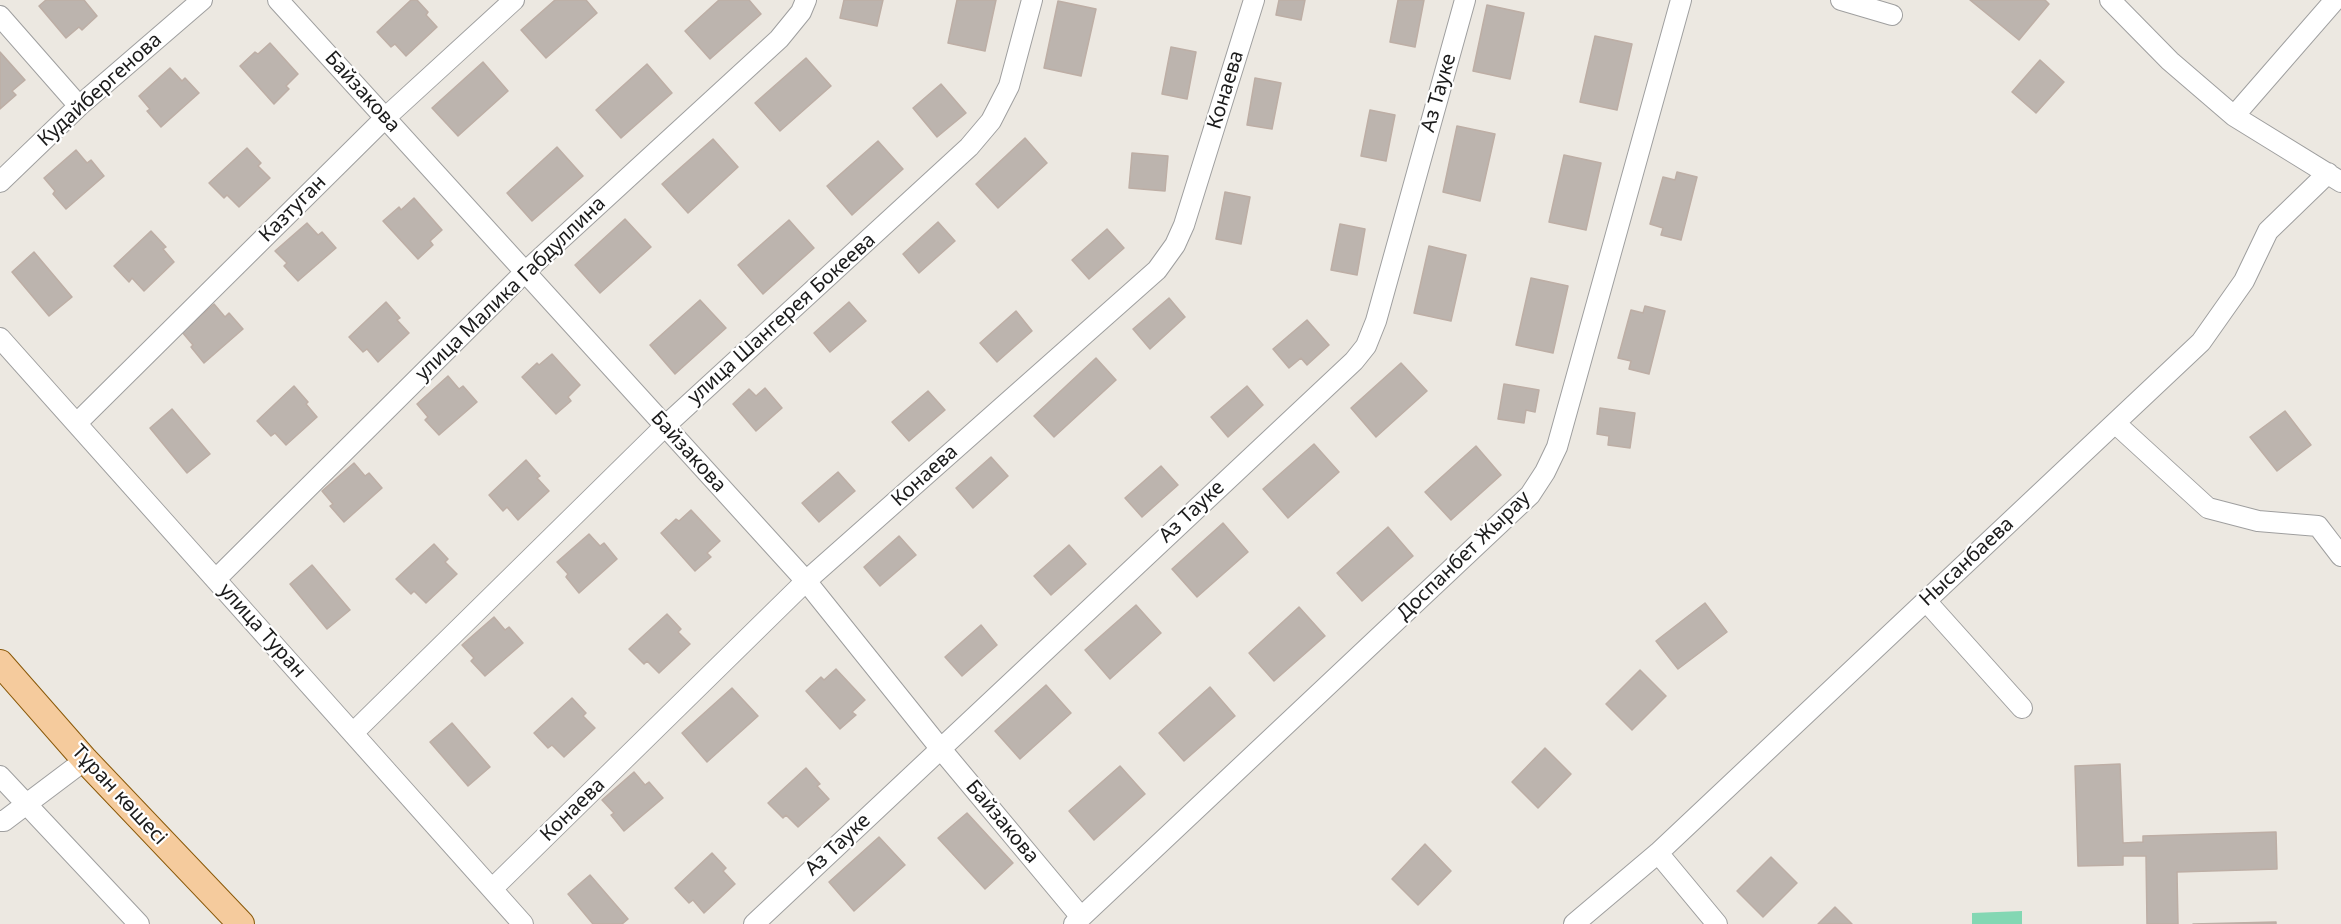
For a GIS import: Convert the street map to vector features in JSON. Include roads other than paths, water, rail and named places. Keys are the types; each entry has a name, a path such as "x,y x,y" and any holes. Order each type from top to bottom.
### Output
{"main road":[{"name":"Тұран көшесі","path":"0,663 85,760 241,924"}],"street":[{"name":"Кудайбергенова","path":"0,182 79,106 202,0"},
{"name":"Байзакова","path":"278,0 806,581 1078,921"},
{"name":"Казтуган","path":"77,423 385,118 513,0"},
{"name":"улица Малика Габдуллина","path":"216,579 525,272 779,39 801,12 806,0"},
{"name":"улица Шангерея Бокеева","path":"353,733 665,426 969,147 992,121 1009,86 1032,0"},
{"name":"Конаева","path":"492,889 806,581 1157,270 1175,245 1184,225 1254,0"},
{"name":"Аз Тауке","path":"754,924 1354,361 1365,346 1376,321 1465,0"},
{"name":"Доспанбет Жырау","path":"1078,921 1530,495 1557,447 1681,0"},
{"path":"1841,0 1892,15"},
{"path":"2110,0 2169,61 2234,116 2334,177"},
{"path":"2234,116 2335,0"},
{"path":"0,16 79,106"},
{"name":"Нысанбаева","path":"1574,924 1658,853 2200,342 2244,281 2268,231 2334,177"},
{"name":"улица Туран","path":"0,338 523,924"},
{"path":"2115,423 2208,508 2258,521 2318,526 2341,556"},
{"path":"1926,601 2022,708"},
{"path":"0,821 4,821 27,805 85,760"},
{"path":"0,776 139,924"},
{"path":"1658,853 1717,924"}]}
